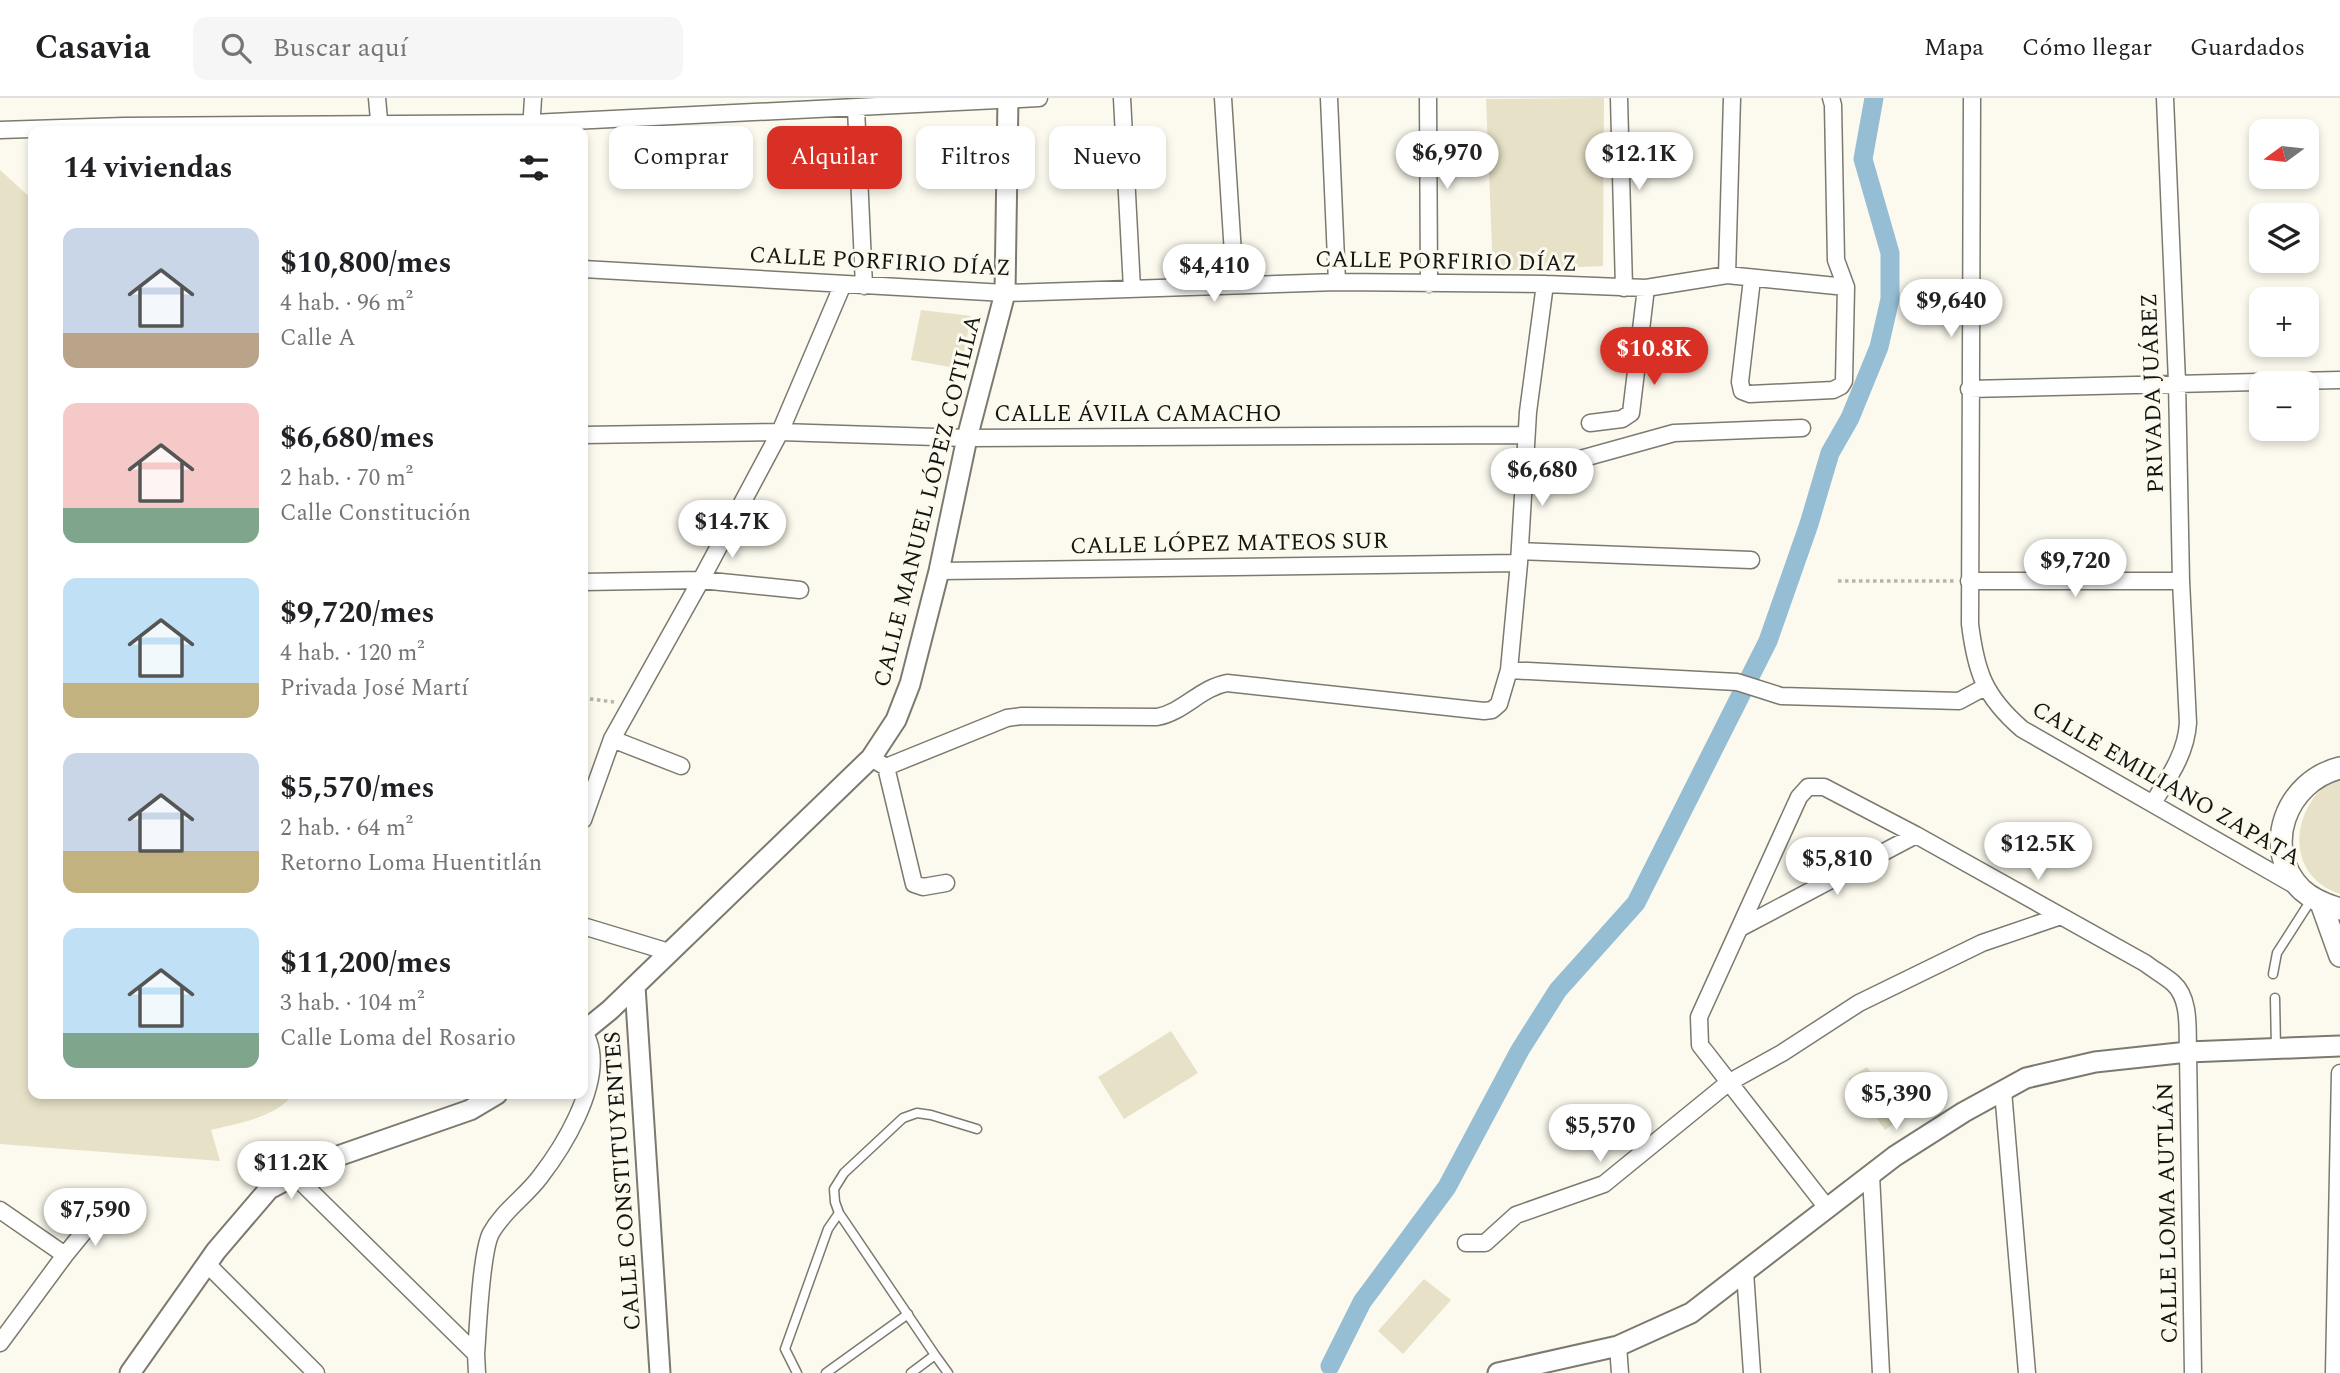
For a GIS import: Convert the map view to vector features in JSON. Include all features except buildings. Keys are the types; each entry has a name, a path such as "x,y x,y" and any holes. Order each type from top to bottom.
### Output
{"main road":[{"path":"2340,768 2311,781 2294,798 2281,829 2282,852 2289,872 2319,900 2340,956"}],"street":[{"path":"377,98 380,126"},
{"path":"531,126 533,98"},
{"path":"548,126 1039,98"},
{"path":"1122,98 1132,289"},
{"path":"1223,98 1235,285"},
{"path":"1329,98 1337,282"},
{"path":"1428,98 1429,284"},
{"path":"1619,98 1624,288"},
{"path":"1727,275 1732,98"},
{"path":"1752,279 1740,382 1742,391 1750,394 1833,390 1841,386 1844,381 1846,287 1836,260 1833,104 1830,98"},
{"name":"CALLE EMILIANO ZAPATA","path":"1972,98 1970,624 1974,659 1986,687 1994,701 2022,729 2319,900"},
{"name":"PRIVADA JUÁREZ","path":"2153,803 2187,742 2188,723 2165,98"},
{"name":"CALLE MANUEL LÓPEZ COTILLA","path":"588,1029 668,952 878,762 897,720 910,684 939,571 967,438 1005,293 1008,99"},
{"path":"856,108 864,286"},
{"path":"0,130 28,129"},
{"name":"CALLE PORFIRIO DÍAZ","path":"588,269 1005,293 1337,282 1646,288 1727,275 1846,287"},
{"path":"588,806 612,739 780,432 843,284"},
{"path":"946,883 923,887 914,884 878,762 1007,718 1157,717 1181,710 1207,690 1227,683 1492,710 1499,704 1509,670 1520,557 1526,435 1545,284"},
{"path":"1590,423 1622,419 1631,413 1646,288"},
{"path":"1969,389 2340,380"},
{"path":"1525,474 1675,433 1802,428"},
{"name":"CALLE ÁVILA CAMACHO","path":"588,435 780,432 967,438 1526,435"},
{"name":"CALLE LÓPEZ MATEOS SUR","path":"939,571 1520,557 1751,560"},
{"path":"588,582 701,580 800,590"},
{"path":"1969,581 2181,581"},
{"path":"1509,670 1737,682 1781,696 1959,701 1986,687"},
{"path":"612,739 681,766"},
{"name":"CALLE LOMA AUTLÁN","path":"1742,927 1799,797 1808,787 1824,787 1916,835 2145,963 2175,984 2183,997 2188,1052 2193,1373"},
{"path":"1828,1209 1700,1045 1699,1017 1742,927 1916,835"},
{"path":"1466,1243 1485,1243 1516,1215 1604,1184 1728,1083 1782,1053 1859,1003 1982,943 2061,916"},
{"path":"588,928 668,952"},
{"name":"CALLE CONSTITUYENTES","path":"635,986 660,1373"},
{"path":"588,1042 591,1050 588,1082"},
{"path":"1498,1373 1618,1346 1691,1313 1895,1156 1952,1119 2026,1078 2095,1062 2188,1052 2340,1046"},
{"path":"2334,1373 2340,1073"},
{"path":"2003,1091 2027,1373"},
{"path":"138,1369 207,1264 269,1189 318,1163 470,1110 489,1099"},
{"path":"477,1373 476,1354 489,1236 500,1219 540,1177 566,1139 584,1099"},
{"path":"1871,1175 1881,1373"},
{"path":"295,1176 476,1354"},
{"path":"0,1210 65,1255"},
{"path":"0,1343 96,1217"},
{"path":"207,1264 316,1373"},
{"path":"1745,1272 1752,1373"},
{"path":"1618,1346 1620,1373"}],"lane":[{"path":"2273,974 2277,953 2319,900"},
{"path":"2275,998 2276,1049"},
{"path":"948,1373 839,1213 834,1189 844,1173 903,1118 917,1114 931,1115 977,1129"},
{"path":"797,1373 785,1349 828,1229 839,1213"},
{"path":"826,1373 908,1314"},
{"path":"911,1373 935,1355"}],"path":[{"path":"1838,581 1969,581"},
{"path":"588,699 631,704"}],"shaded area":[{"path":"1604,98 1603,266 1493,271 1486,99"},
{"path":"0,170 28,195 28,1099 289,1099 267,1114 211,1130 220,1161 0,1144"},
{"path":"921,310 971,316 961,369 911,360"},
{"path":"2340,774 2340,894 2321,884 2308,871 2301,854 2300,837 2303,819 2311,801 2324,786"},
{"path":"1171,1031 1198,1073 1124,1119 1098,1077"},
{"path":"1867,1067 1902,1118 1885,1130 1848,1079"},
{"path":"1424,1279 1451,1300 1403,1354 1378,1331"}],"waterway":[{"path":"1330,1366 1362,1302 1447,1187 1520,1050 1558,990 1636,903 1768,641 1809,524 1830,453 1850,418 1879,347 1890,299 1890,253 1863,159 1874,98"}]}
